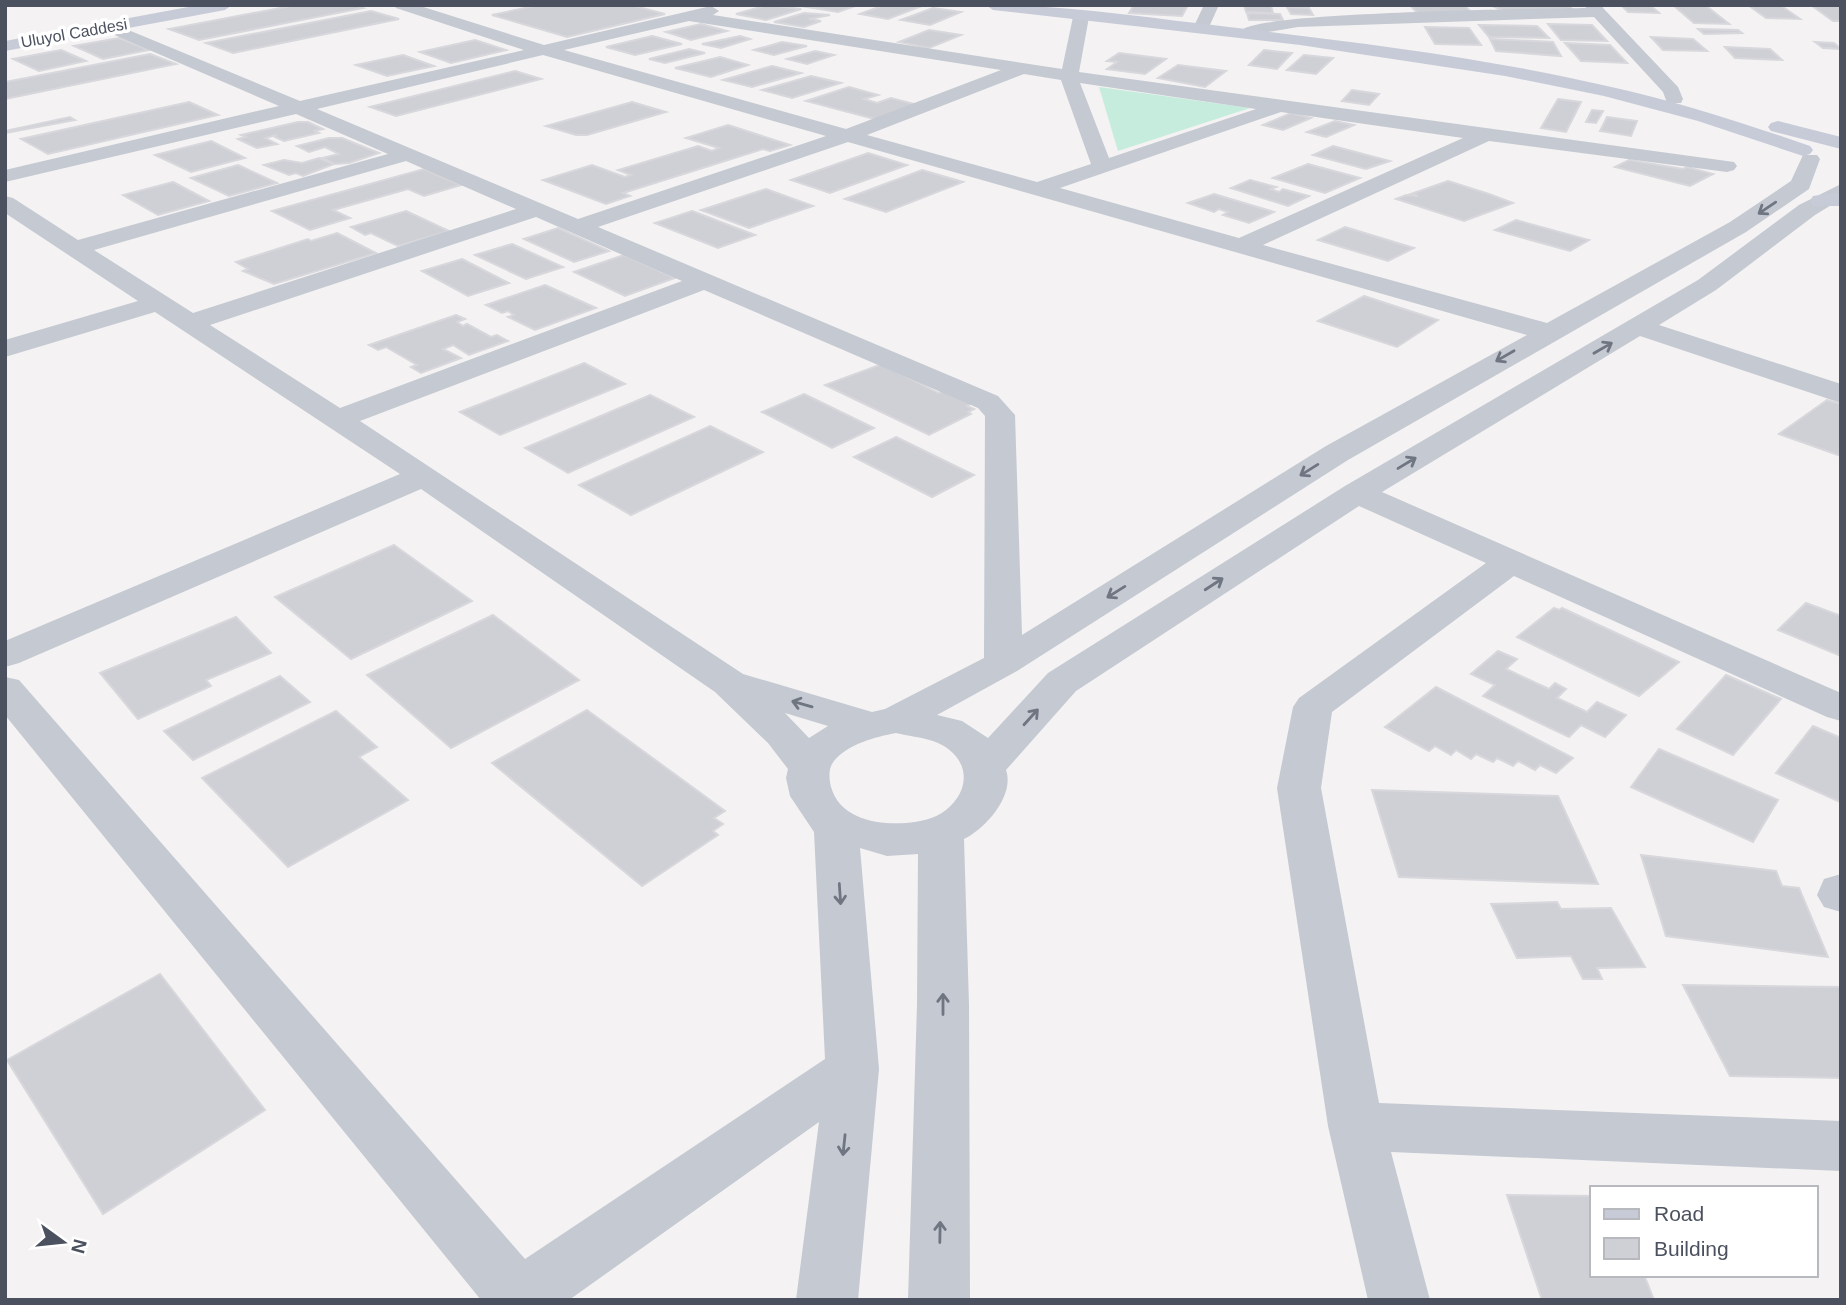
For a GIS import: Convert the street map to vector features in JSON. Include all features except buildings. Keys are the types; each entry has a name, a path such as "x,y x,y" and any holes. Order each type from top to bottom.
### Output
{"main road":[{"name":"Uluyol Caddesi","path":"5,37 186,5"},
{"name":"Uluyol Caddesi","path":"5,46 225,5"},
{"path":"993,5 1440,60 1531,75 1618,93 1698,115 1814,158 1815,144 1841,142"},
{"path":"1055,5 1521,66 1674,99 1841,142"}],"street":[{"path":"401,5 543,50 1548,332"},
{"path":"5,176 737,5"},
{"path":"1203,24 1212,5"},
{"path":"1250,30 1392,11 1595,9 1672,91 1674,99"},
{"path":"688,16 1069,76 1485,136 1727,166"},
{"path":"1081,17 1069,76 1102,166"},
{"path":"109,27 988,402 1000,415 1003,663"},
{"path":"578,226 848,135 1021,69"},
{"path":"1037,189 1282,106"},
{"path":"1238,247 1485,136"},
{"path":"75,248 410,154"},
{"path":"729,683 882,722 923,722 948,729 968,741 982,758 988,776 985,796 973,814 953,828 926,838 894,842 863,837 836,825 817,808 808,788 810,768 822,748 841,733 882,722 1003,663 1337,453 1759,213 1801,184 1814,158"},
{"path":"985,767 1062,682 1357,493 1707,285 1834,197"},
{"path":"5,203 424,476 729,683 783,734 810,768"},
{"path":"190,323 538,209"},
{"path":"338,419 704,281"},
{"path":"5,349 159,303"},
{"path":"1639,327 1841,394"},
{"path":"5,655 424,476"},
{"path":"1357,493 1841,708"},
{"path":"1399,1300 1356,1126 1299,788 1313,708 1513,561"},
{"path":"5,689 518,1299 852,1069"},
{"path":"827,1300 852,1069 836,825"},
{"path":"939,1300 943,1005 941,832"},
{"path":"1356,1126 1841,1146"}],"green space":[{"path":"1099,87 1250,108 1118,151"}]}
